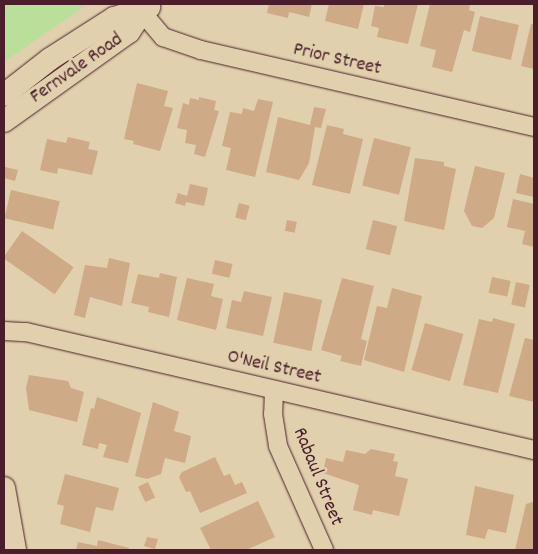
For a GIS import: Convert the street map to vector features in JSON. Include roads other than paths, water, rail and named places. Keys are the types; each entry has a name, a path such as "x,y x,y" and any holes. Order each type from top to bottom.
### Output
{"street":[{"name":"Fernvale Road","path":"4,95 50,59 114,18 148,8"},
{"name":"Fernvale Road","path":"4,121 130,32 148,8"},
{"name":"Prior Street","path":"148,8 163,37 201,50 534,127"},
{"name":"O'Neil Street","path":"4,331 26,332 534,450"},
{"name":"Rabaul Street","path":"274,390 272,414 278,446 324,550"},
{"path":"4,488 15,550"}]}
